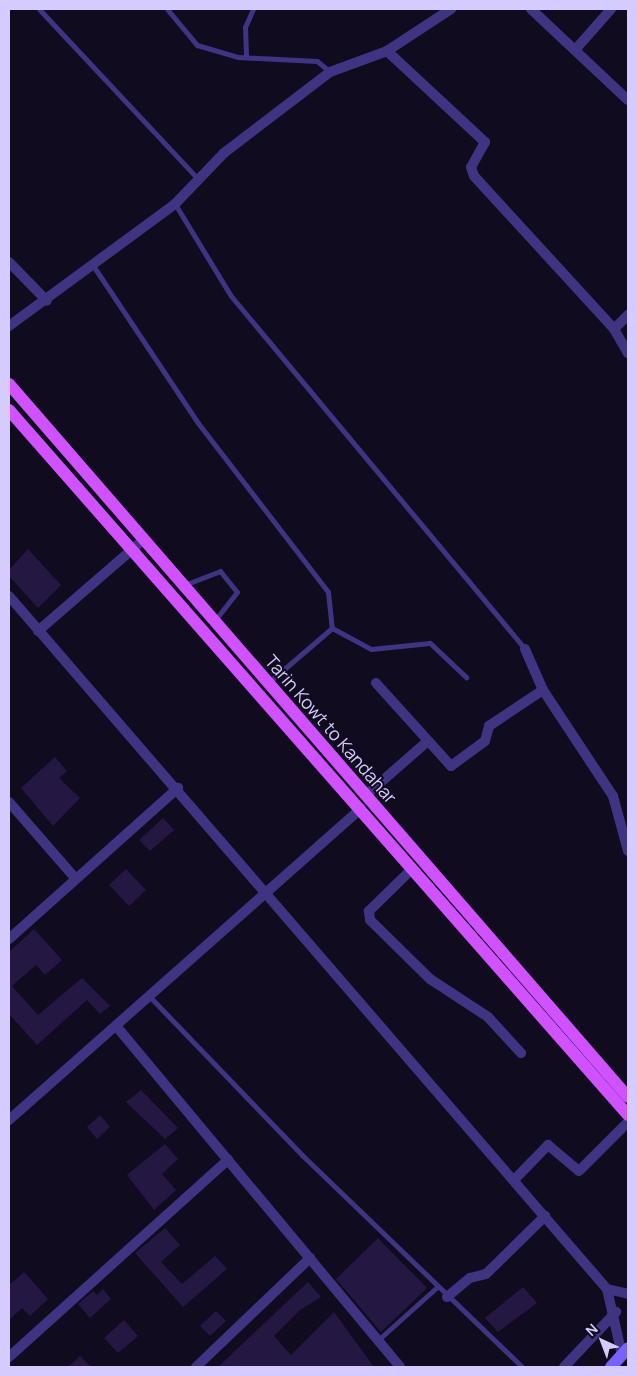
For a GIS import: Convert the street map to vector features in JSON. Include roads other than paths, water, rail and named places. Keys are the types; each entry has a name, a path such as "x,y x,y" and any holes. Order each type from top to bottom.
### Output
{"main road":[{"name":"Tarin Kowt to Kandahar","path":"9,384 628,1097"},
{"name":"Tarin Kowt to Kandahar","path":"9,410 362,809 628,1115"}],"street":[{"path":"9,326 94,267 175,204 200,182 224,152 330,72 387,51 451,9"},
{"path":"531,9 628,100"},
{"path":"575,50 611,9"},
{"path":"387,51 485,142 471,167 474,176 614,329 628,353"},
{"path":"9,262 47,300"},
{"path":"614,329 628,315"},
{"path":"38,631 143,540"},
{"path":"9,596 268,891 607,1289 616,1312 625,1351 611,1367"},
{"path":"525,649 543,690 613,796 628,851"},
{"path":"376,683 451,766 485,741 489,726 543,690"},
{"path":"366,796 428,741"},
{"path":"9,939 75,878 178,788"},
{"path":"9,802 75,878"},
{"path":"9,1120 117,1027 362,809"},
{"path":"413,868 370,912 370,920 430,979 488,1017 521,1053"},
{"path":"117,1027 400,1367"},
{"path":"514,1180 548,1145 579,1171 628,1122"},
{"path":"9,1357 228,1160"},
{"path":"446,1298 470,1278 486,1274 545,1216"},
{"path":"196,1367 310,1258"},
{"path":"607,1289 628,1294"},
{"path":"564,1367 616,1312"}],"lane":[{"path":"39,9 200,182"},
{"path":"167,9 197,45 238,57 246,55 317,61 330,72"},
{"path":"246,55 245,27 253,9"},
{"path":"175,204 231,296 525,649"},
{"path":"94,267 198,423 328,592 332,628"},
{"path":"183,586 220,571 237,592 214,622"},
{"path":"332,628 371,649 430,643 466,676"},
{"path":"268,684 332,628"},
{"path":"150,997 446,1298 522,1367"},
{"path":"378,1340 437,1287"}]}
